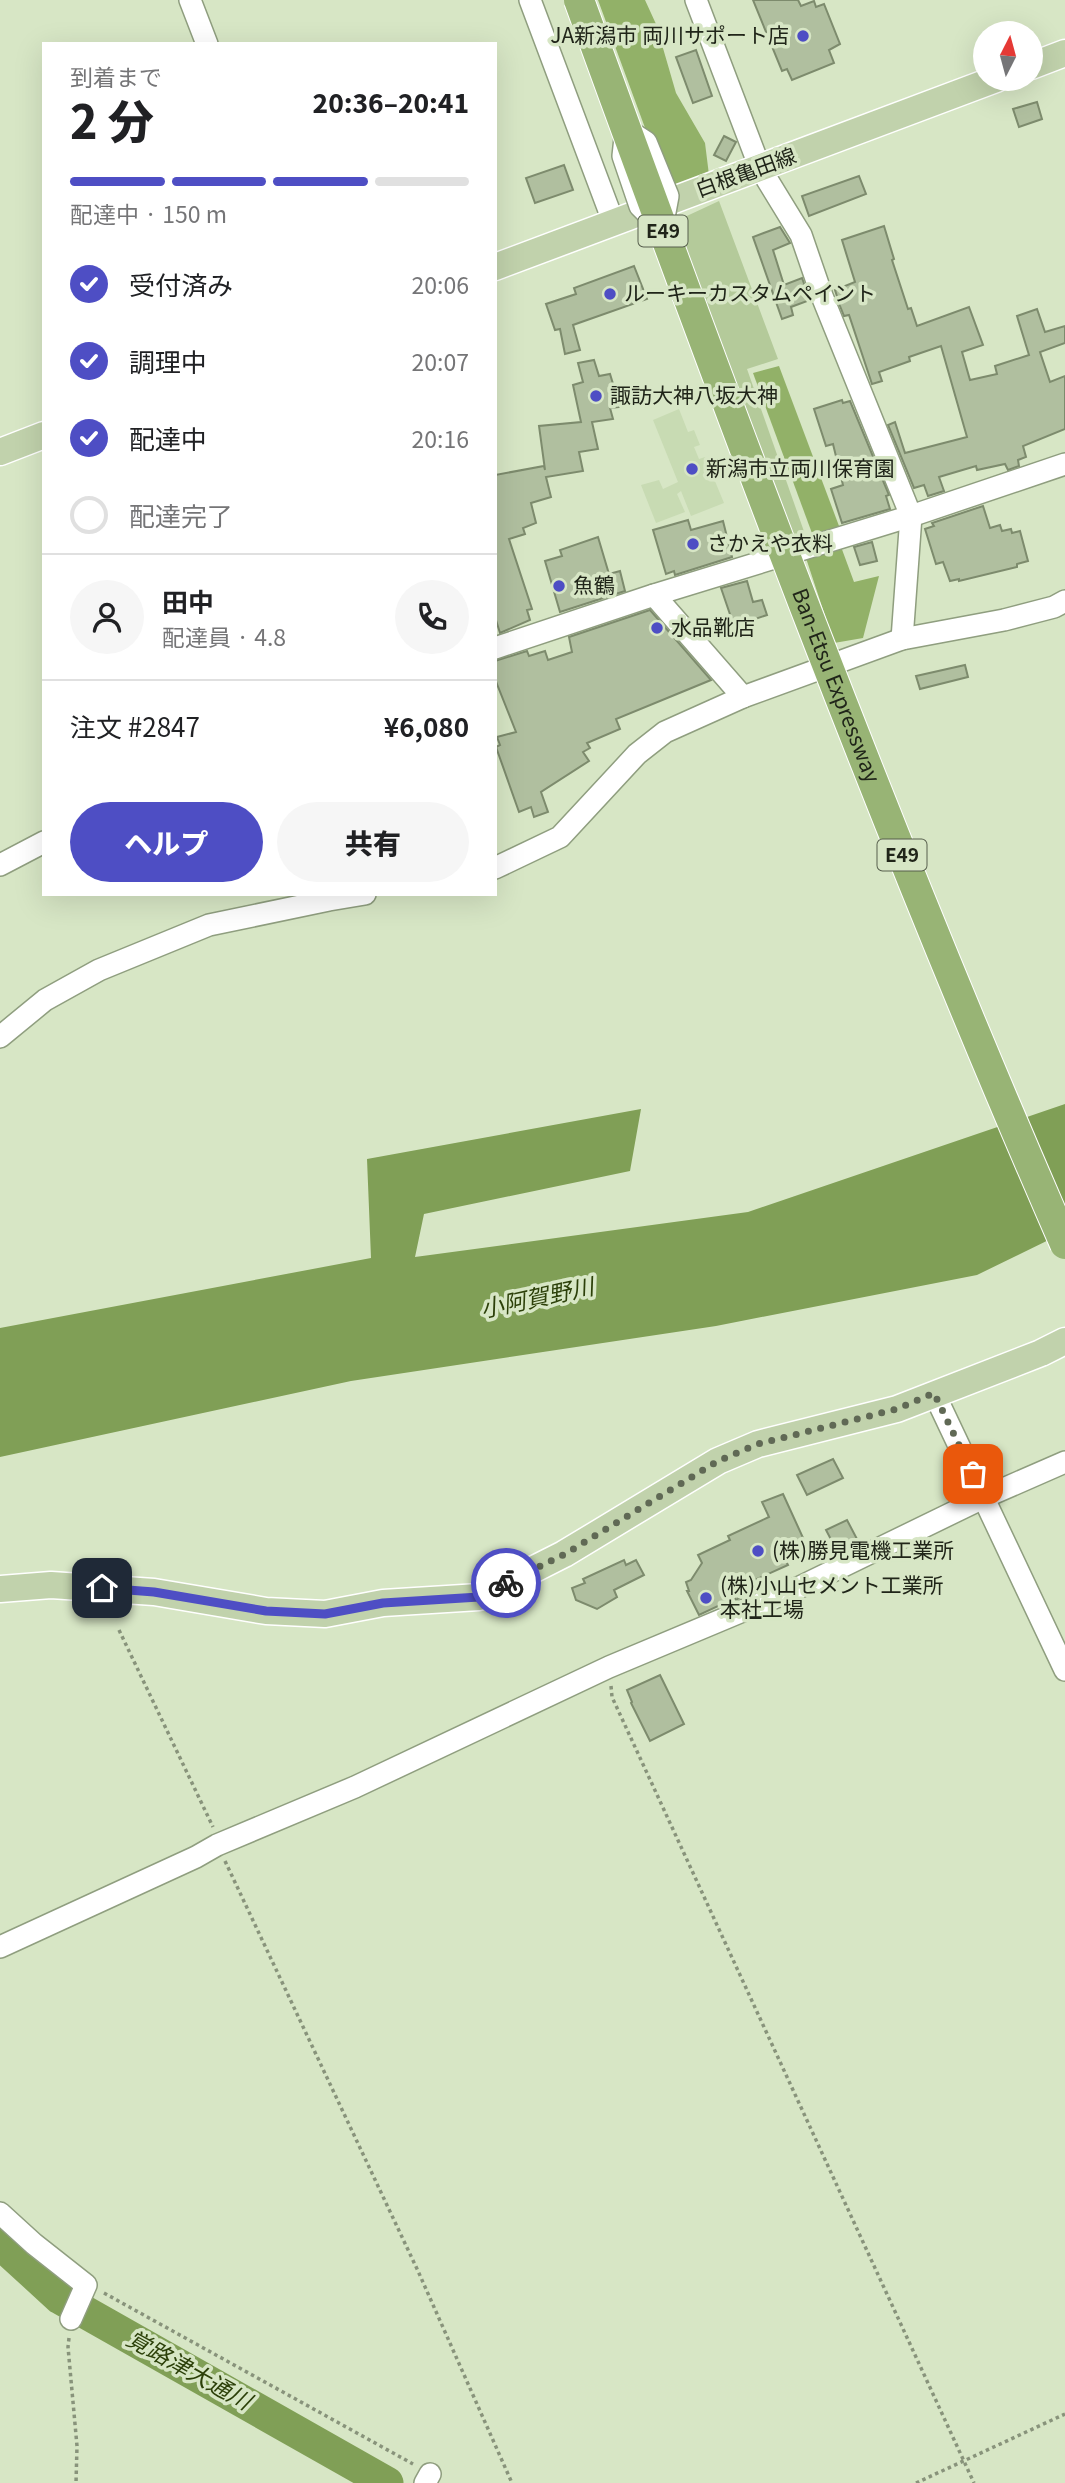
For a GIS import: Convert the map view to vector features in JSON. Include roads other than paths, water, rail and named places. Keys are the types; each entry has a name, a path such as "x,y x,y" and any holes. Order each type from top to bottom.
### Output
{"highway":[{"name":"Ban-Etsu Expressway","path":"579,0 662,228 908,869 1065,1244"}],"main road":[{"path":"1043,61 1065,53"},
{"name":"白根亀田線","path":"497,266 973,88"},
{"path":"0,452 42,437"},
{"path":"0,1589 51,1585 154,1592 266,1611 325,1614 383,1603 479,1597 565,1554 718,1461 758,1444 897,1409 1041,1353 1065,1341"}],"street":[{"path":"190,0 206,42"},
{"path":"530,0 612,221"},
{"path":"696,0 760,168 801,235 822,296 911,516 902,639"},
{"path":"497,647 654,595 911,516 1065,464"},
{"path":"654,595 743,697"},
{"path":"497,867 560,837 637,754 665,732 743,697 902,639 1004,620 1054,607 1065,601"},
{"path":"0,865 42,843"},
{"path":"0,1037 45,1000 99,970 209,925 328,897"},
{"path":"934,1393 1065,1670"},
{"path":"0,1947 217,1845 355,1787 609,1667 800,1587 985,1497 1065,1462"},
{"path":"0,2213 84,2288 71,2319"}],"water":[{"name":"小阿賀野川","path":"1065,1104 1065,1232 977,1275 716,1326 351,1381 0,1457 0,1328 371,1258 367,1159 641,1109 630,1171 424,1214 415,1257 748,1212"}],"waterway":[{"name":"覚路津大通川","path":"0,2243 60,2298 387,2483"}],"place":[{"name":"JA新潟市 両川サポート店","path":"803,36"},
{"name":"ルーキーカスタムペイント","path":"610,294"},
{"name":"諏訪大神八坂大神","path":"596,396"},
{"name":"新潟市立両川保育園","path":"692,469"},
{"name":"さかえや衣料","path":"693,544"},
{"name":"魚鶴","path":"559,586"},
{"name":"水品靴店","path":"657,628"},
{"name":"(株)勝見電機工業所","path":"758,1551"},
{"name":"(株)小山セメント工業所 本社工場","path":"706,1598"}]}
